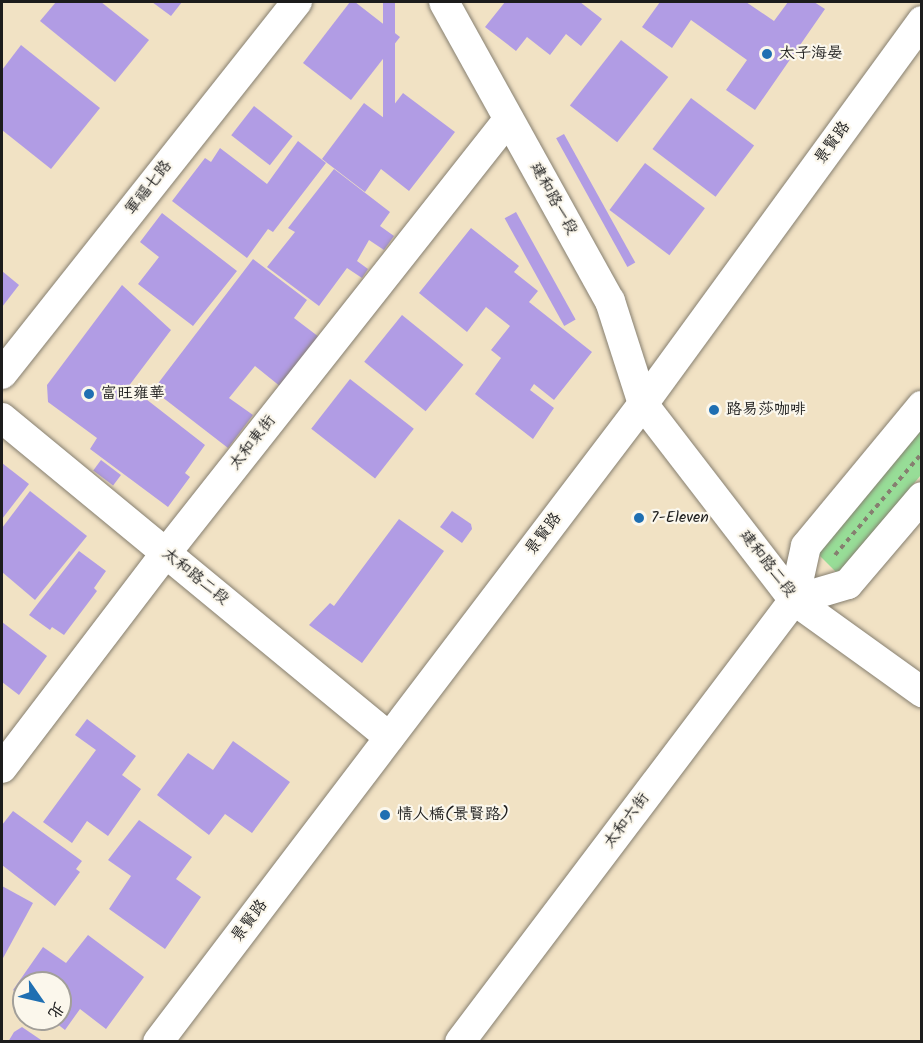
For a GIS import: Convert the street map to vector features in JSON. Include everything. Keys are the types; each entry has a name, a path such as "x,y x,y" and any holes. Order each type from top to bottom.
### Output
{"street":[{"name":"軍福七路","path":"2,374 297,2"},
{"name":"建和路一段","path":"444,2 610,301 643,404"},
{"name":"景賢路","path":"158,1041 643,404 921,21"},
{"name":"太和東街","path":"2,768 166,552 508,120"},
{"name":"建和路二段","path":"643,404 794,600 921,692"},
{"name":"太和六街","path":"460,1041 794,600 806,546 921,406"},
{"name":"太和路二段","path":"2,418 389,737"},
{"path":"794,600 848,584 921,497"}],"path":[{"path":"833,558 921,453"}],"green space":[{"path":"921,424 921,475 838,574 815,551"}],"building":[{"path":"56,2 101,2 149,40 115,82 40,21"},
{"path":"152,2 182,2 171,16"},
{"path":"350,2 355,2 400,37 351,100 303,63"},
{"path":"383,2 395,2 395,147 383,147"},
{"path":"505,2 580,2 602,19 581,46 566,34 550,55 527,37 516,51 485,27"},
{"name":"太子海晏","path":"660,2 746,2 774,21 788,2 814,2 825,9 755,110 726,90 747,60 691,20 672,48 642,27"},
{"path":"621,40 668,77 617,142 570,105"},
{"path":"21,45 100,108 51,169 2,130 2,70"},
{"path":"403,93 455,132 409,191 381,169 365,192 322,159 364,103 384,118"},
{"path":"691,98 754,146 716,197 652,149"},
{"path":"254,106 293,136 270,165 231,135"},
{"path":"564,134 635,263 627,267 556,138"},
{"path":"298,141 326,163 273,232 268,229 247,258 172,201 205,158 211,162 220,148 267,184"},
{"path":"645,163 705,208 669,255 609,210"},
{"path":"334,169 390,212 380,226 394,236 384,250 369,240 357,261 368,269 362,278 347,268 319,306 267,267 295,232 288,228"},
{"path":"516,212 576,320 564,326 505,218"},
{"path":"162,213 237,271 193,326 138,284 159,257 140,242"},
{"path":"471,228 519,266 514,272 538,291 529,302 592,352 554,400 534,384 530,390 554,408 533,439 475,394 501,358 491,350 510,326 486,307 467,332 419,293"},
{"path":"253,259 307,300 294,318 319,337 281,387 255,366 229,398 253,415 228,448 153,390"},
{"path":"2,271 19,285 2,307"},
{"name":"富旺雍華","path":"122,285 171,330 125,391 133,397 137,392 205,445 185,473 190,477 168,507 90,449 97,438 48,402 47,385"},
{"path":"402,315 463,365 426,411 364,362"},
{"path":"350,379 414,429 375,479 311,429"},
{"path":"101,460 121,475 113,485 93,470"},
{"path":"2,463 29,484 2,519"},
{"path":"30,491 87,536 35,600 2,572 2,528"},
{"path":"452,511 471,524 472,529 462,543 440,527"},
{"path":"399,519 444,551 362,663 309,625 330,603 334,606"},
{"path":"79,551 106,571 94,588 97,591 64,635 52,627 50,630 29,615"},
{"path":"2,622 47,656 19,695 2,682"},
{"path":"87,719 136,756 122,775 141,789 108,836 87,821 72,843 43,822 96,750 75,735"},
{"path":"233,741 290,782 252,833 225,814 209,835 157,795 188,753 213,770"},
{"path":"13,811 82,861 76,869 80,872 55,906 2,865 2,825"},
{"path":"139,820 192,857 176,879 201,897 165,949 109,909 131,876 108,860"},
{"path":"2,886 33,903 2,960"},
{"path":"88,935 144,977 106,1029 80,1009 72,1020 72,971 26,971 43,947 66,963"},
{"path":"28,1031 44,1042 8,1042 14,1032"}],"place":[{"name":"太子海晏","path":"767,54"},
{"name":"富旺雍華","path":"89,394"},
{"name":"路易莎咖啡","path":"714,410"},
{"name":"7-Eleven","path":"639,518"},
{"name":"情人橋(景賢路)","path":"385,815"}]}
